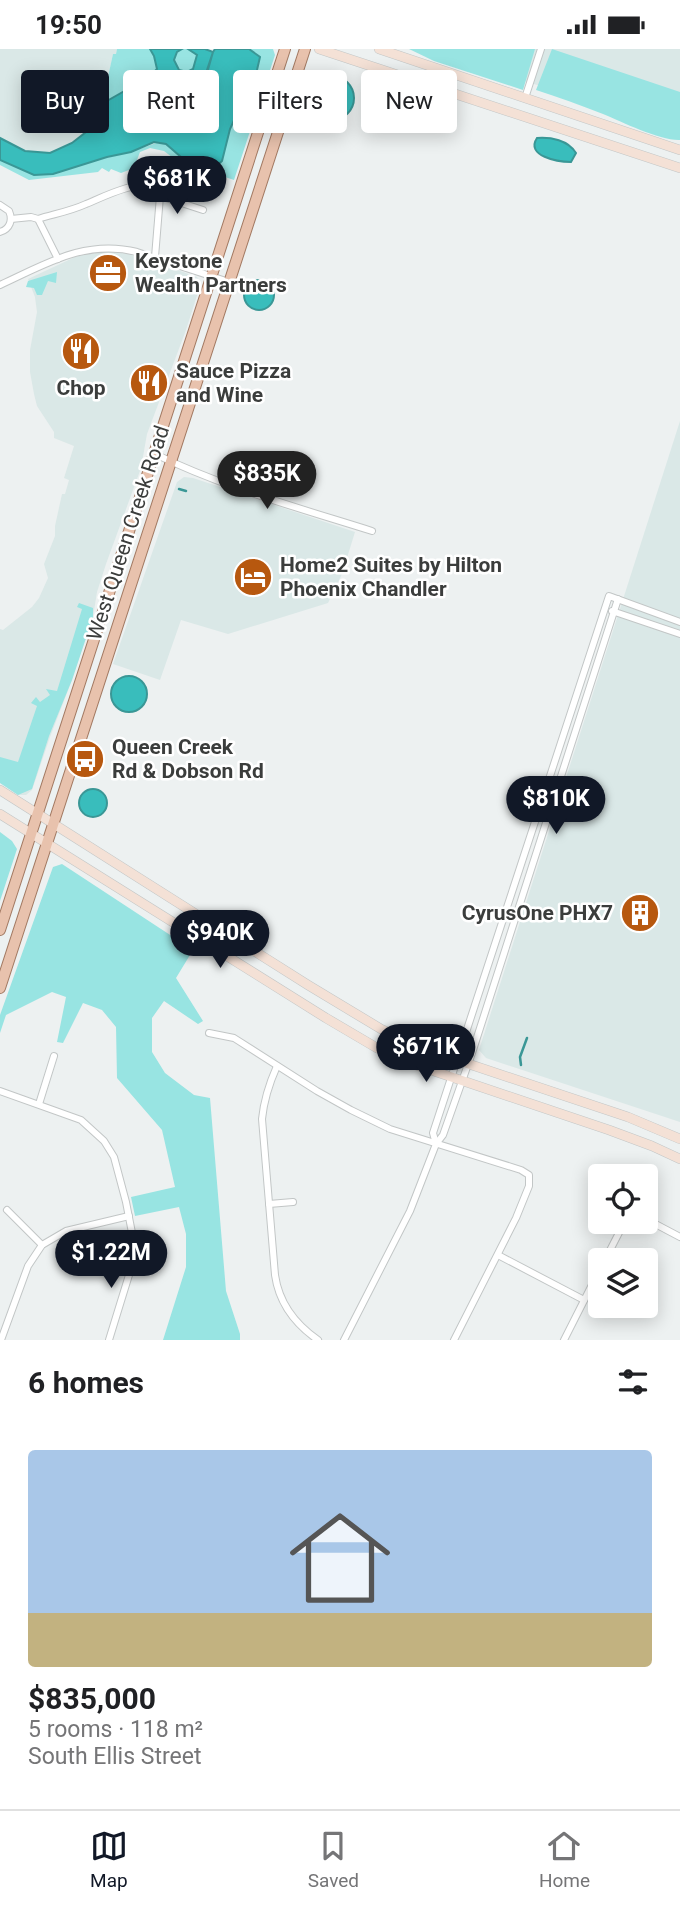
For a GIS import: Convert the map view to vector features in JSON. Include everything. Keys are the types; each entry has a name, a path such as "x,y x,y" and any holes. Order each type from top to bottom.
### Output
{"main road":[{"name":"West Queen Creek Road","path":"0,930 285,49"},
{"name":"West Queen Creek Road","path":"0,988 305,49"},
{"path":"319,49 680,169"},
{"path":"379,49 680,150"},
{"path":"0,790 368,1022 406,1041 619,1114 680,1139"},
{"path":"0,814 391,1055 609,1130 680,1159"}],"street":[{"path":"525,97 541,49"},
{"path":"11,219 38,219 140,184 154,187 160,196 203,210"},
{"path":"155,257 160,196"},
{"path":"0,205 9,211 11,219 7,228 0,232"},
{"path":"38,219 58,260"},
{"path":"0,285 72,253 98,248 124,249 155,257 229,282"},
{"path":"153,453 249,491 372,531"},
{"path":"456,1079 457,1060 609,596 680,622"},
{"path":"344,1340 410,1211 436,1144 433,1133 456,1079 468,1064 618,599"},
{"path":"605,608 680,634"},
{"path":"540,810 550,813"},
{"path":"209,1033 234,1038 351,1110 390,1129 521,1170 529,1175 529,1186 516,1218 454,1340"},
{"path":"39,1104 54,1056"},
{"path":"277,1066 264,1101 262,1119 276,1285 289,1313 318,1340"},
{"path":"0,1091 81,1120 104,1141 114,1157 134,1243 133,1262 109,1340"},
{"path":"269,1204 293,1202"},
{"path":"7,1210 42,1245"},
{"path":"1,1340 27,1266 42,1245 66,1231 129,1216"},
{"path":"658,1225 680,1237"},
{"path":"498,1255 584,1300"},
{"path":"564,1340 588,1292"}],"shaded area":[{"path":"0,49 117,49 116,55 113,54 109,73 109,70 21,70 21,133 85,133 72,143 50,153 25,151 0,138"},
{"path":"117,49 150,49 158,69 123,70 123,92 109,100 109,72 113,54 116,54"},
{"path":"150,49 182,49 177,52 174,60 179,70 157,69"},
{"path":"188,49 197,54 193,70 179,70 174,60 177,52"},
{"path":"188,49 213,52 207,70 191,70 197,55"},
{"path":"215,49 249,49 260,57 257,70 233,70 233,122 222,161 209,173 196,170 166,144 154,142 131,152 53,174 34,175 0,160 0,138 25,151 50,153 72,143 85,133 109,133 109,100 123,92 123,133 219,133 219,70 208,70 213,52"},
{"path":"249,49 273,49 275,55 270,70 255,70 260,57"},
{"path":"409,49 535,49 523,90 434,61"},
{"path":"531,49 680,49 680,129 521,80"},
{"path":"552,49 680,92 680,140 652,134 536,90"},
{"path":"347,81 353,89 353,107 347,115"},
{"path":"233,123 233,133 249,133 234,180 222,176 210,180 193,173 164,151 150,148 140,152 134,168 121,173 102,168 98,172 29,180 0,165 0,160 34,175 131,152 156,143 166,144 196,170 222,161"},
{"path":"537,138 559,140 576,153 571,162 545,157 535,149"},
{"path":"104,252 139,256 197,277 201,283 147,434 141,468 106,564 93,617 72,680 32,790 26,795 18,795 0,782 0,629 3,630 32,607 48,578 44,564 55,536 62,494 65,494 69,480 64,478 74,446 54,438 54,432 37,406 30,372 30,350 37,312 28,279 75,257"},
{"path":"57,272 56,283 48,281 42,295 37,295 34,288 26,287 28,281"},
{"path":"259,280 270,284 274,295 270,306 259,310 248,306 244,295 248,284"},
{"path":"680,421 680,1122 486,1058 479,1050"},
{"path":"184,477 355,532 342,574 328,603 228,634 181,620 160,680 113,664 177,482"},
{"path":"79,603 93,608 93,617 32,789 18,795 0,783 0,757 18,762 37,706 31,703 36,697 40,702 50,695 46,689 57,691 82,609 77,607"},
{"path":"129,676 142,681 147,694 142,707 129,712 116,707 111,694 116,681"},
{"path":"93,789 103,793 107,803 103,813 93,817 83,813 79,803 83,793"},
{"path":"0,832 12,841 17,849 0,901"},
{"path":"62,864 193,950 176,978 203,1021 198,1024 164,1001 152,1018 152,1052 165,1073 194,1095 210,1098 226,1291 240,1340 163,1340 186,1267 186,1234 179,1207 135,1216 131,1197 175,1187 162,1130 117,1078 116,1027 102,1010 83,1003 63,1043 57,1042 66,997 52,992 6,1015 0,1033 0,1015 53,867"}],"waterway":[{"path":"179,489 186,491"},
{"path":"521,1065 520,1057 527,1038"}],"place":[{"name":"Keystone Wealth Partners","path":"108,273"},
{"name":"Chop","path":"81,351"},
{"name":"Sauce Pizza and Wine","path":"149,383"},
{"name":"Home2 Suites by Hilton Phoenix Chandler","path":"253,577"},
{"name":"Queen Creek Rd & Dobson Rd","path":"85,759"},
{"name":"CyrusOne PHX7","path":"640,913"}]}
